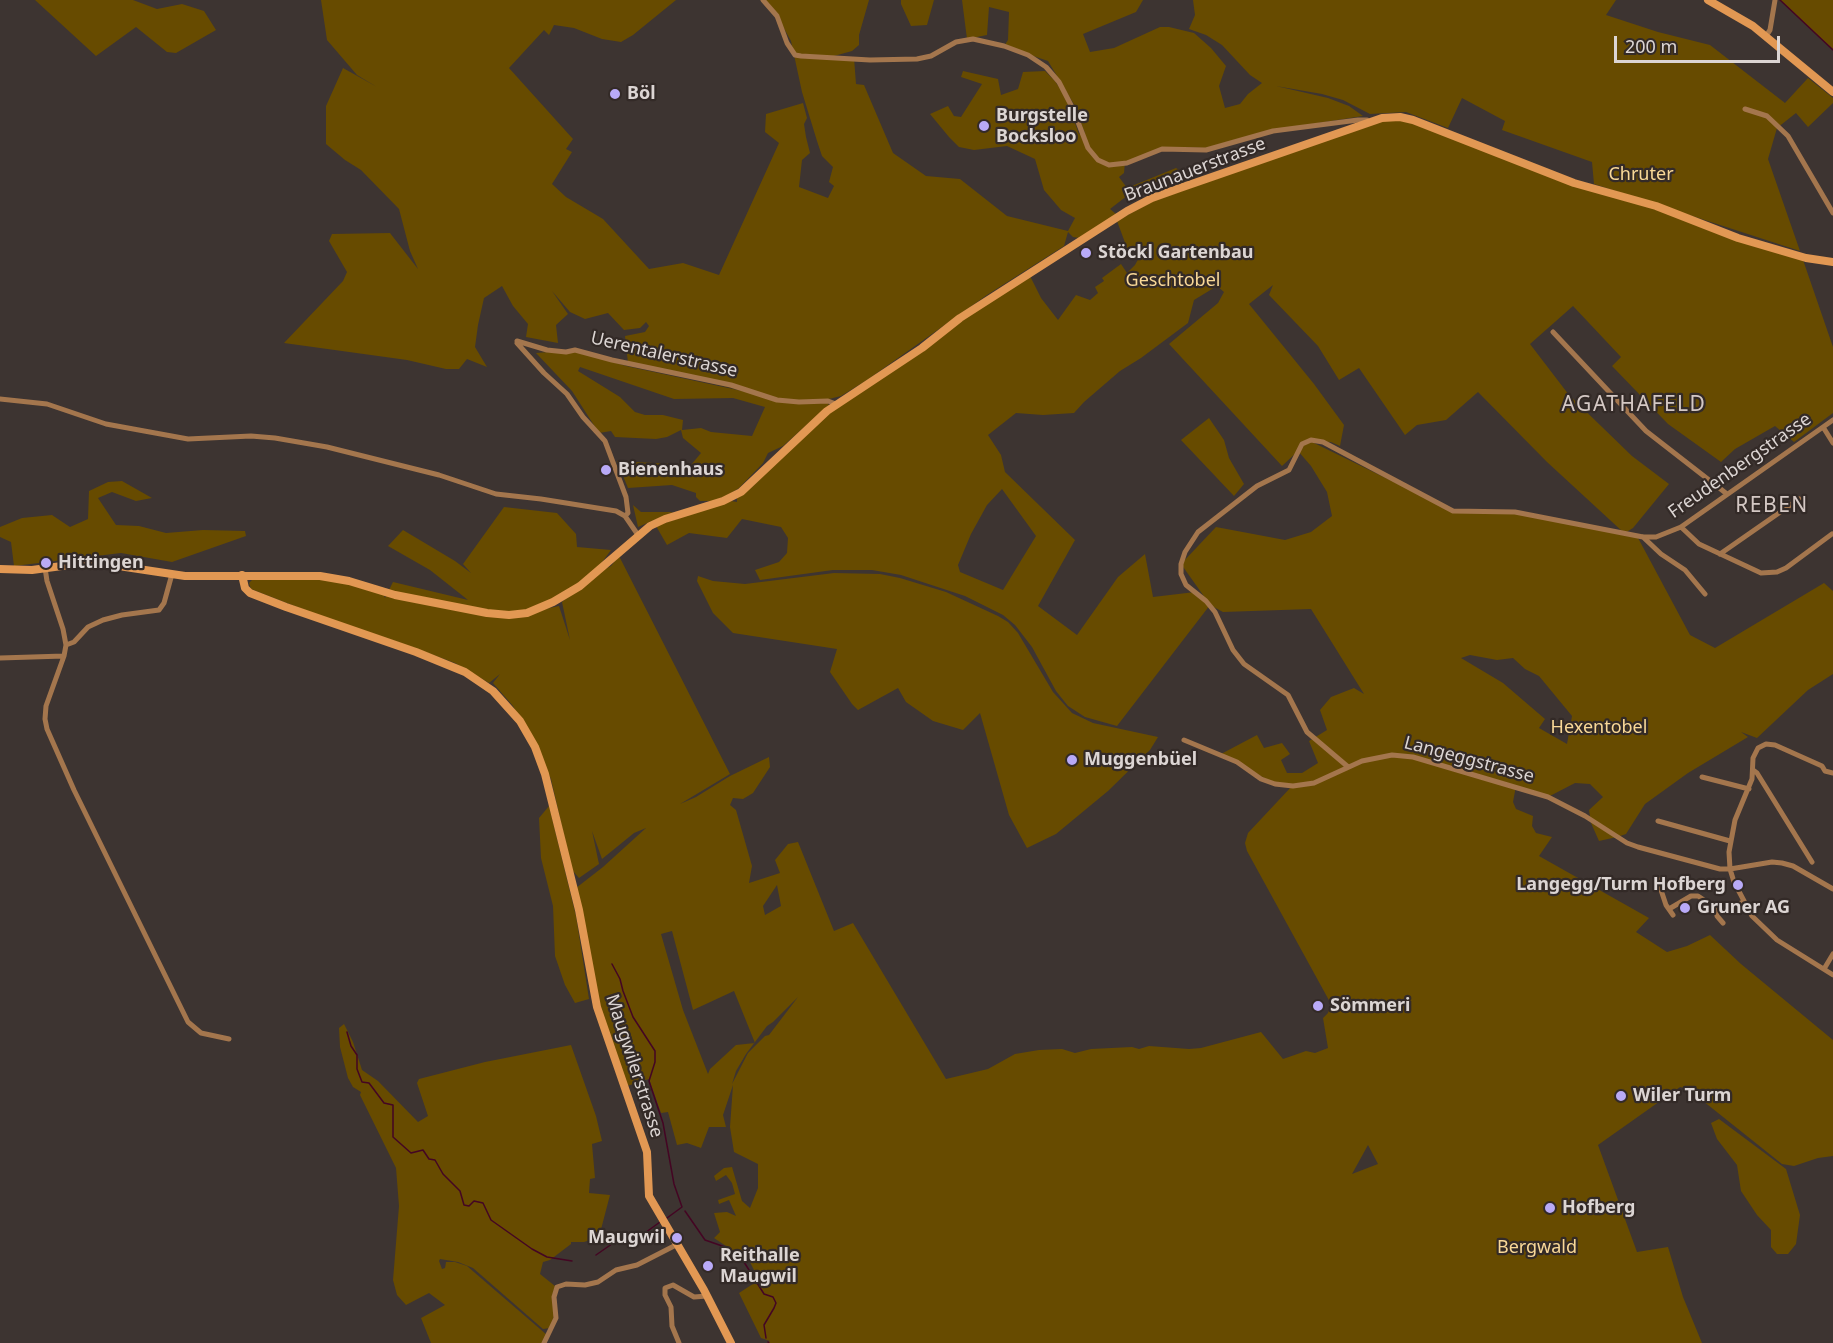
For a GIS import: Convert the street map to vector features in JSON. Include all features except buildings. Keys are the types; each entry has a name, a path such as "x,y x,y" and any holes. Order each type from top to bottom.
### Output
{"street":[{"path":"763,0 777,16 787,43 795,55 870,60 917,59 931,56 956,42 973,39 1017,51 1038,61 1053,75 1067,95 1088,148 1098,160 1109,165 1127,163 1162,149 1206,150 1273,131 1358,120 1368,122"},
{"path":"1708,0 1737,15 1766,36 1833,92"},
{"path":"1766,36 1770,30 1775,0"},
{"path":"1745,109 1767,116 1788,136 1833,213"},
{"name":"Braunauerstrasse","path":"0,569 22,570 92,562 172,574 329,576 395,595 498,615 520,615 544,606 580,586 638,535 660,521 735,495 751,483 812,423 836,404 922,348 960,318 1127,211 1171,191 1368,122 1390,117 1413,120 1574,183 1656,206 1758,244 1806,258 1833,262"},
{"path":"1553,332 1646,431 1727,494"},
{"name":"Uerentalerstrasse","path":"626,516 628,513 626,496 605,441 583,417 567,394 544,373 517,341 547,350 566,352 575,350 731,385 777,400 831,401 836,404"},
{"path":"0,399 47,404 106,424 188,439 259,436 327,447 445,477 501,495 612,510 626,516 638,535"},
{"name":"Freudenbergstrasse","path":"1347,766 1306,732 1288,695 1253,672 1240,659 1227,639 1217,615 1206,601 1186,585 1181,574 1185,552 1198,532 1252,490 1289,470 1302,444 1314,440 1323,442 1453,511 1515,512 1643,537 1656,537 1681,527 1833,420"},
{"path":"1823,427 1833,443"},
{"path":"1720,554 1799,499"},
{"path":"1681,527 1699,544 1761,573 1777,572 1832,534"},
{"path":"1643,537 1661,554 1685,570 1705,594"},
{"path":"45,568 66,645 46,706 47,729 79,801 188,1022 201,1033 229,1039"},
{"path":"66,645 74,642 88,627 103,620 159,610 164,603 172,574"},
{"name":"Maugwilerstrasse","path":"242,575 245,588 250,593 446,663 480,680 498,695 520,722 540,761 550,791 584,933 597,1007 647,1152 649,1196 707,1296 727,1340"},
{"path":"0,658 64,656"},
{"name":"Langeggstrasse","path":"1184,740 1237,762 1261,779 1275,784 1293,786 1314,783 1347,766 1378,757 1402,756 1548,797 1585,816 1627,843 1730,869"},
{"path":"1833,773 1825,771 1822,766 1769,744 1761,747 1755,753 1749,789 1737,813 1730,841 1730,869 1743,902 1752,916 1772,936 1833,975"},
{"path":"1753,770 1758,773 1812,862"},
{"path":"1702,777 1749,789"},
{"path":"1658,821 1730,841"},
{"path":"1730,869 1772,862 1782,863 1805,872 1833,889"},
{"path":"1657,878 1666,905 1671,912 1687,897 1694,895 1716,909 1725,910 1743,902"},
{"path":"1716,909 1717,916 1723,922"},
{"path":"1824,969 1833,954"},
{"path":"544,1343 556,1318 554,1293 557,1287 566,1284 580,1286 591,1284 604,1279 616,1270 637,1264 676,1245"},
{"path":"679,1343 672,1326 671,1306 665,1295 665,1288 673,1286 694,1297 707,1296"}],"green space":[{"path":"35,0 133,0 157,9 182,4 204,11 216,30 176,53 167,52 136,27 96,56"},
{"name":"Chruter","path":"321,0 676,0 621,42 602,39 574,28 554,25 549,35 544,30 509,68 573,139 566,149 572,152 552,184 566,197 603,219 649,269 683,263 719,275 779,143 765,132 766,114 803,103 807,118 804,124 810,153 802,160 799,187 828,198 834,186 829,182 833,167 822,156 817,141 802,92 791,41 777,16 763,0 869,0 859,35 859,45 852,51 834,56 854,58 856,84 864,85 893,153 926,176 960,179 1007,216 1068,231 1075,218 1061,210 1044,190 1035,159 1007,146 974,150 959,147 930,114 948,106 954,116 961,117 982,84 961,77 963,71 998,79 1001,95 1018,89 1023,72 1045,71 1065,96 1079,134 1085,133 1076,111 1078,111 1048,61 1004,46 1008,40 1009,12 989,7 987,35 967,39 962,0 1143,0 1136,12 1083,34 1090,52 1114,48 1160,27 1194,33 1226,66 1219,86 1225,108 1240,104 1262,83 1250,75 1222,45 1206,35 1189,29 1195,15 1193,0 1616,0 1606,15 1658,32 1710,45 1785,103 1808,78 1833,98 1833,103 1808,127 1796,113 1777,128 1768,159 1800,251 1594,184 1592,162 1502,130 1505,121 1462,98 1448,128 1406,112 1370,114 1343,100 1276,86 1328,98 1349,106 1363,116 1267,131 1206,148 1168,147 1125,162 1124,173 1119,177 1127,188 1176,168 1179,170 1156,182 1139,187 1110,209 1116,214 1079,238 1073,237 1068,232 1064,246 987,295 867,380 841,396 817,402 827,402 829,405 783,446 768,453 763,463 739,488 713,501 700,501 696,493 672,485 628,488 617,461 691,465 701,453 683,438 681,430 667,437 656,439 615,437 611,431 599,433 572,391 536,353 575,350 626,366 756,394 628,363 625,336 645,332 649,326 646,322 640,328 624,330 608,313 585,319 570,312 552,291 568,314 556,325 558,343 526,337 528,324 513,306 502,286 484,298 478,325 475,347 487,367 467,359 459,369 446,369 407,360 284,343 343,281 347,272 329,241 332,234 390,233 418,269 410,251 399,209 361,170 326,144 326,106 343,68 377,87 357,75 327,40","holes":["580,367 674,399 733,398 765,407 752,436 711,432 701,428 682,430 683,420 635,412 620,397 578,371"]},
{"path":"901,0 934,0 927,25 911,26"},
{"path":"1780,0 1833,0 1833,49 1816,34"},
{"path":"1402,120 1624,199 1802,257 1833,347 1833,413 1794,442 1775,426 1735,449 1721,462 1668,424 1612,366 1621,357 1573,306 1530,344 1569,395 1632,456 1669,484 1633,528 1625,533 1637,536 1690,635 1715,648 1824,583 1833,591 1833,674 1808,690 1757,738 1741,732 1748,737 1688,773 1645,804 1626,834 1599,841 1591,823 1589,810 1603,797 1590,784 1575,783 1548,797 1516,786 1513,802 1516,809 1533,816 1532,826 1536,833 1552,837 1539,856 1649,918 1636,932 1667,952 1710,935 1741,964 1833,1040 1833,1156 1794,1166 1782,1164 1688,1089 1680,1087 1598,1145 1637,1252 1668,1247 1683,1297 1702,1343 767,1343 770,1341 761,1338 739,1293 759,1280 750,1262 714,1238 720,1232 714,1213 727,1212 736,1216 729,1200 719,1204 718,1200 735,1194 732,1183 726,1175 716,1181 714,1176 724,1168 732,1167 742,1201 750,1208 758,1188 758,1164 734,1152 730,1127 733,1085 723,1115 726,1127 709,1127 701,1148 687,1143 677,1145 668,1112 661,1113 649,1079 627,1086 602,1016 576,888 646,828 634,833 602,859 592,831 599,864 579,878 572,870 551,779 513,706 493,683 500,674 489,683 455,663 328,619 251,589 249,583 253,579 324,579 351,584 384,595 385,598 393,582 468,600 430,570 388,546 403,530 471,573 463,564 504,507 557,513 576,534 577,547 611,550 600,565 574,588 535,611 559,606 570,640 562,602 592,575 611,566 619,556 730,774 680,804 769,757 770,767 753,793 743,799 733,798 730,805 736,810 752,866 749,883 780,873 775,860 788,844 798,842 834,931 853,923 946,1079 988,1069 1015,1054 1039,1050 1062,1049 1075,1053 1091,1049 1132,1047 1139,1049 1149,1046 1189,1049 1261,1032 1283,1059 1306,1051 1315,1053 1328,1048 1323,1018 1328,1013 1331,1004 1247,851 1245,843 1248,833 1292,786 1275,784 1221,754 1257,735 1264,748 1282,743 1290,754 1281,760 1287,773 1302,773 1318,763 1309,741 1327,730 1320,710 1331,697 1354,688 1364,694 1311,609 1223,612 1210,605 1117,726 1085,717 1068,706 1056,691 1032,647 1015,625 1003,615 965,596 901,575 872,570 833,570 760,580 755,570 779,562 787,553 788,538 781,527 742,519 727,538 689,533 667,545 656,526 731,501 737,502 737,498 753,486 820,419 1029,274 1041,298 1058,320 1076,295 1090,300 1098,293 1095,287 1104,281 1102,278 1121,264 1127,273 1135,265 1143,250 1141,247 1127,248 1117,221 1153,201 1381,121","holes":["1273,285 1269,295 1318,346 1339,380 1359,368 1405,435 1417,425 1446,420 1478,392 1547,462 1623,532 1500,511 1449,509 1310,441 1331,442 1340,446 1344,425 1249,304","1217,286 1224,292 1218,303 1169,344 1282,466 1298,451 1311,466 1327,492 1332,516 1311,532 1285,540 1216,527 1181,564 1208,602 1195,592 1153,597 1145,554 1118,577 1077,635 1038,606 1075,540 1005,472 1001,455 988,435 1016,413 1043,415 1074,413 1120,371 1188,323 1194,300","1002,489 1036,536 1003,590 960,572 958,565 987,505","1470,655 1497,660 1513,658 1525,669 1539,676 1572,716 1567,744 1539,728 1545,719 1503,683 1461,658","777,885 781,906 765,915 763,906","672,931 693,1010 734,991 755,1042 767,1026 798,997 769,1035 765,1036 748,1053 732,1084 736,1071 754,1043 736,1045 710,1069 708,1074 683,1010 661,934","1368,1145 1378,1164 1352,1174"]},
{"path":"1209,418 1224,440 1229,458 1244,484 1234,496 1181,440"},
{"path":"122,481 152,498 136,501 112,492 98,498 116,525 139,526 166,533 203,530 245,531 246,536 172,562 121,553 14,566 11,542 0,537 0,527 22,518 52,515 70,527 88,519 89,491 108,482"},
{"path":"633,505 641,512 673,512 638,527"},
{"path":"834,573 880,574 900,578 946,592 998,616 1008,622 1018,633 1053,692 1072,713 1093,723 1158,737 1150,750 1108,791 1056,834 1027,848 1009,815 980,713 963,730 933,721 906,702 898,688 858,710 830,672 837,649 733,633 713,613 697,581 698,576 713,581 745,584"},
{"path":"549,806 576,916 589,999 575,1003 565,985 555,956 553,906 541,858 539,818"},
{"path":"344,1024 353,1042 362,1070 378,1081 418,1122 428,1116 417,1083 419,1079 485,1062 571,1045 596,1116 602,1141 592,1144 595,1178 590,1179 589,1193 610,1195 599,1237 584,1242 571,1242 550,1260 543,1262 540,1274 555,1286 552,1296 555,1313 550,1328 543,1329 473,1268 458,1262 440,1259 439,1261 442,1269 445,1268 446,1262 467,1266 547,1335 544,1343 431,1343 421,1318 445,1305 429,1293 406,1305 397,1295 393,1280 399,1206 396,1168 360,1095 361,1092 353,1087 348,1078 340,1047 339,1028"},
{"path":"1719,1119 1786,1169 1800,1215 1796,1244 1788,1254 1777,1254 1771,1247 1771,1230 1757,1215 1741,1191 1737,1165 1717,1139 1711,1123"}],"waterway":[{"path":"1780,0 1833,50"},
{"path":"612,964 620,979 633,1017 655,1051 655,1062 649,1081 663,1123 674,1184 682,1207 667,1218"},
{"path":"347,1032 351,1046 357,1055 357,1069 362,1082 369,1083 384,1103 393,1105 393,1137 411,1153 423,1150 429,1159 435,1160 443,1174 460,1191 464,1205 469,1206 474,1201 483,1203 491,1220 532,1249 547,1257 572,1261"},
{"path":"685,1211 705,1240 728,1248 744,1262 764,1294 773,1297 776,1303 764,1325 766,1338"},
{"path":"642,1235 660,1222"},
{"path":"596,1255 619,1239 628,1237"}],"place":[{"name":"Böl","path":"615,94"},
{"name":"Burgstelle Bocksloo","path":"984,126"},
{"name":"Stöckl Gartenbau","path":"1086,253"},
{"name":"Bienenhaus","path":"606,470"},
{"name":"Hittingen","path":"46,563"},
{"name":"Muggenbüel","path":"1072,760"},
{"name":"Langegg/Turm Hofberg","path":"1738,885"},
{"name":"Gruner AG","path":"1685,908"},
{"name":"Sömmeri","path":"1318,1006"},
{"name":"Wiler Turm","path":"1621,1096"},
{"name":"Hofberg","path":"1550,1208"},
{"name":"Maugwil","path":"677,1238"},
{"name":"Reithalle Maugwil","path":"708,1266"}],"district":[{"name":"AGATHAFELD","path":"1634,405"},
{"name":"REBEN","path":"1772,506"}],"park label":[{"name":"Geschtobel","path":"1173,281"},
{"name":"Hexentobel","path":"1599,728"},
{"name":"Bergwald","path":"1537,1248"}]}
